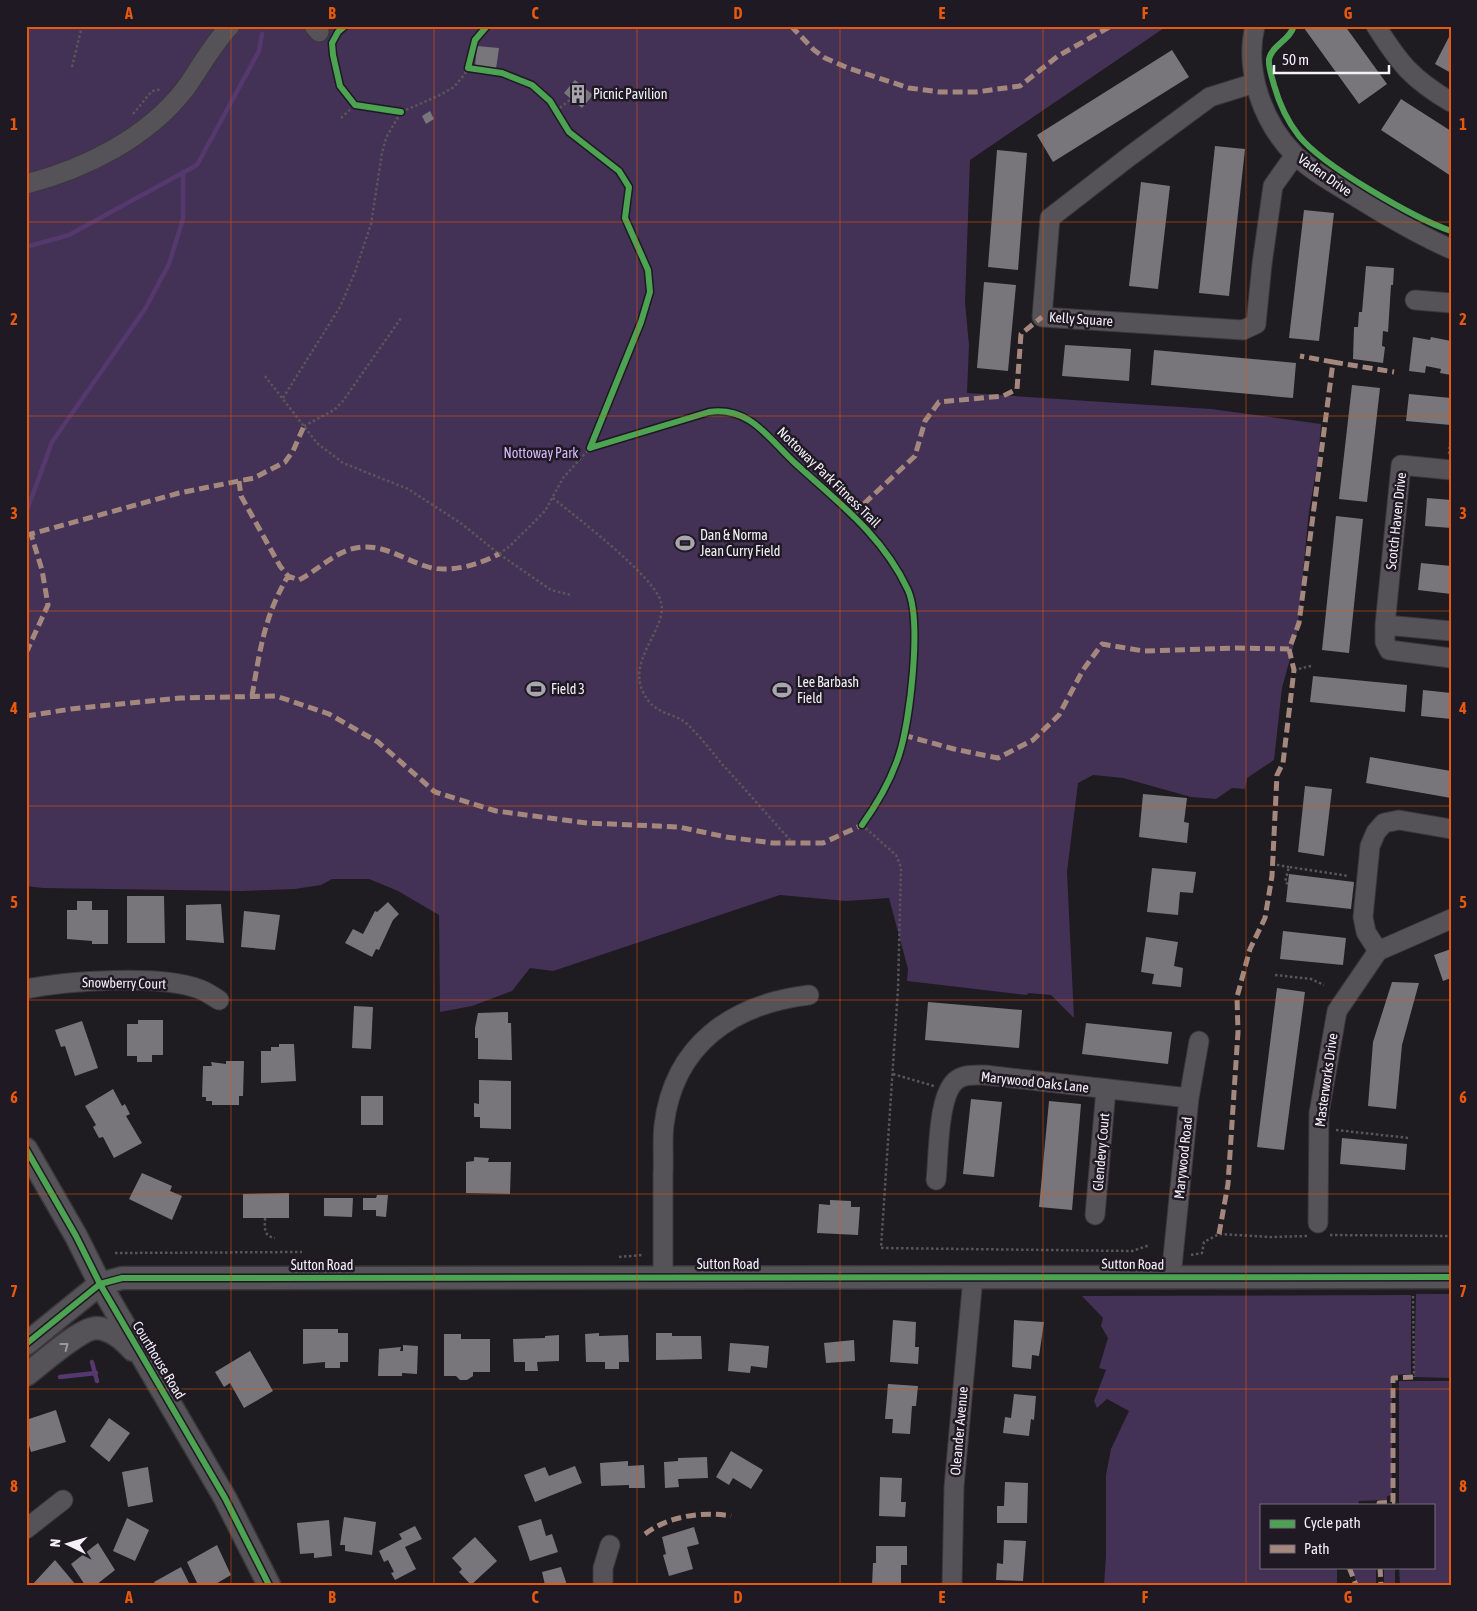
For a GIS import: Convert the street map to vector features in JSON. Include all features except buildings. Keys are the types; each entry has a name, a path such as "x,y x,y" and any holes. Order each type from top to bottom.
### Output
{"street":[{"path":"26,184 66,172 97,158 146,126 184,90 230,26"},
{"name":"Vaden Drive","path":"1255,26 1252,59 1255,83 1272,126 1295,155 1319,174 1408,230 1451,249"},
{"path":"1376,26 1399,62 1412,76 1451,102"},
{"name":"Kelly Square","path":"1255,83 1210,97 1050,218 1042,317 1243,330 1256,324 1273,186 1295,155"},
{"path":"1415,300 1451,303"},
{"name":"Scotch Haven Drive","path":"1451,470 1401,466 1385,625 1385,642 1389,650 1451,658"},
{"path":"1385,625 1451,631"},
{"path":"1451,829 1399,820 1384,823 1376,832 1370,846 1363,917 1366,932 1378,951 1451,919"},
{"name":"Masterworks Drive","path":"1318,1223 1319,1113 1337,1011 1378,951"},
{"name":"Snowberry Court","path":"26,989 81,982 165,982 200,989 219,1000"},
{"path":"663,1277 664,1125 671,1095 687,1058 721,1024 744,1011 774,1000 809,995"},
{"name":"Marywood Road","path":"1171,1277 1189,1098 1199,1040"},
{"name":"Marywood Oaks Lane","path":"936,1180 945,1096 952,1084 959,1078 985,1075 1189,1098"},
{"name":"Glendevy Court","path":"1095,1215 1106,1090"},
{"name":"Courthouse Road","path":"26,1149 76,1236 100,1284 225,1498 269,1585"},
{"name":"Oleander Avenue","path":"952,1585 954,1487 973,1277"},
{"name":"Sutton Road","path":"26,1344 100,1284 122,1278 1451,1277"},
{"path":"26,1375 80,1335 98,1328 116,1335 150,1368"},
{"path":"26,1529 63,1500"},
{"path":"603,1585 603,1568 610,1545"}],"path":[{"path":"72,67 81,30 85,26"},
{"path":"345,26 338,32 332,43 333,55 340,86 355,105 401,112 438,96 454,86 472,68 470,58"},
{"path":"130,118 152,91 163,88 168,84"},
{"path":"561,118 555,108 571,99"},
{"path":"341,118 355,105"},
{"path":"284,398 340,307 355,272 371,224 386,138 401,112"},
{"path":"304,426 334,410 343,401 401,318"},
{"path":"265,376 318,443 343,463 408,489 462,524 499,554 551,590 571,595"},
{"path":"499,554 532,526 545,511 563,478 592,448 594,439"},
{"path":"553,498 630,564 656,590 662,602 662,611 643,656 639,679 642,691 650,703 659,710 686,722 793,843"},
{"path":"1294,670 1311,666"},
{"path":"868,817 862,825 896,855 901,867 902,918 881,1248 1132,1251 1150,1245"},
{"path":"1272,864 1349,876"},
{"path":"1288,884 1286,882 1289,867"},
{"path":"1276,975 1311,979 1324,985"},
{"path":"892,1074 937,1086"},
{"path":"1333,1138 1333,1130 1409,1138"},
{"path":"265,1218 266,1233 269,1237 275,1238"},
{"path":"115,1253 302,1252"},
{"path":"612,1257 642,1255"},
{"path":"1413,1293 1414,1377"}],"green space":[{"name":"Nottoway Park","path":"26,26 1167,26 970,160 965,302 969,345 967,393 1211,409 1321,424 1318,461 1309,511 1297,633 1282,688 1274,760 1247,778 1245,789 1232,788 1216,799 1191,797 1123,778 1093,775 1078,783 1067,872 1074,1018 1051,995 1028,993 1027,995 907,981 908,969 889,898 846,901 780,895 553,971 530,968 512,991 472,1006 440,1012 439,915 398,891 369,879 332,879 321,885 295,889 242,891 43,888 26,886"},
{"path":"1416,1294 1451,1294 1451,1378 1414,1377"},
{"path":"1411,1295 1411,1374 1395,1375 1392,1377 1392,1495 1387,1496 1387,1500 1359,1501 1358,1504 1260,1504 1260,1568 1337,1568 1337,1585 1104,1585 1106,1475 1111,1449 1129,1411 1107,1399 1097,1408 1094,1401 1106,1370 1099,1368 1108,1338 1101,1326 1103,1318 1082,1296"},
{"path":"1399,1381 1451,1381 1451,1585 1400,1585 1399,1568 1434,1568 1434,1504 1399,1504"},
{"path":"1350,1568 1376,1568 1376,1585 1358,1585"},
{"path":"1384,1568 1395,1568 1395,1585 1384,1585"}],"waterway":[{"path":"26,247 69,235 197,165 259,51 262,34"},
{"path":"26,513 52,442 145,309 169,264 183,219 183,172"},
{"path":"92,1362 97,1381"},
{"path":"60,1377 96,1373"}],"marked path":[{"path":"791,26 814,50 825,58 848,68 909,88 940,92 976,92 1020,86 1058,56 1111,26"},
{"path":"853,514 915,456 925,421 939,402 1003,396 1017,389 1021,334 1042,317"},
{"path":"1219,1234 1228,1184 1238,1032 1237,997 1250,949 1265,918 1272,876 1277,775 1283,763 1294,670 1289,649 1299,623 1333,362 1300,356"},
{"path":"1333,362 1394,372"},
{"path":"26,653 48,605 42,570 31,534 179,493 254,478 285,462 293,451 304,426"},
{"path":"239,481 241,496 280,566 288,576 299,580 336,556 359,547 378,548 425,566 443,569 472,565 499,554"},
{"path":"252,696 268,620 288,576"},
{"path":"903,735 954,749 998,758 1033,740 1059,715 1083,670 1102,644 1144,651 1237,648 1289,649"},
{"path":"26,716 71,709 180,698 276,696 329,714 378,742 435,792 496,811 587,823 679,827 726,837 773,843 823,843 862,825"},
{"path":"1379,1504 1393,1502 1393,1378 1414,1377"},
{"path":"645,1534 664,1523 686,1516 709,1514 731,1516"},
{"path":"1349,1568 1356,1585"},
{"path":"1380,1568 1381,1585"}],"cycle path":[{"path":"345,26 338,32 332,43 340,86 355,105 401,112"},
{"path":"487,26 475,40 468,68 502,73 532,85 550,101 569,132 619,171 629,187 625,218 648,270 650,292 641,322 590,448"},
{"path":"1294,26 1289,35 1271,54 1269,62 1281,105 1299,136 1328,162 1370,190 1415,215 1451,231"},
{"name":"Nottoway Park Fitness Trail","path":"590,448 709,412 723,411 736,414 758,426 796,464 843,506 873,536 886,553 908,590 912,605 914,624 913,672 907,719 899,755 883,792 862,825"},
{"path":"26,1149 76,1236 100,1284 225,1498 269,1585"},
{"path":"26,1344 100,1284 122,1278 1451,1277"}],"place":[{"name":"Picnic Pavilion","path":"578,94"},
{"name":"Dan & Norma Jean Curry Field","path":"685,543"},
{"name":"Field 3","path":"536,689"},
{"name":"Lee Barbash Field","path":"782,690"}]}
